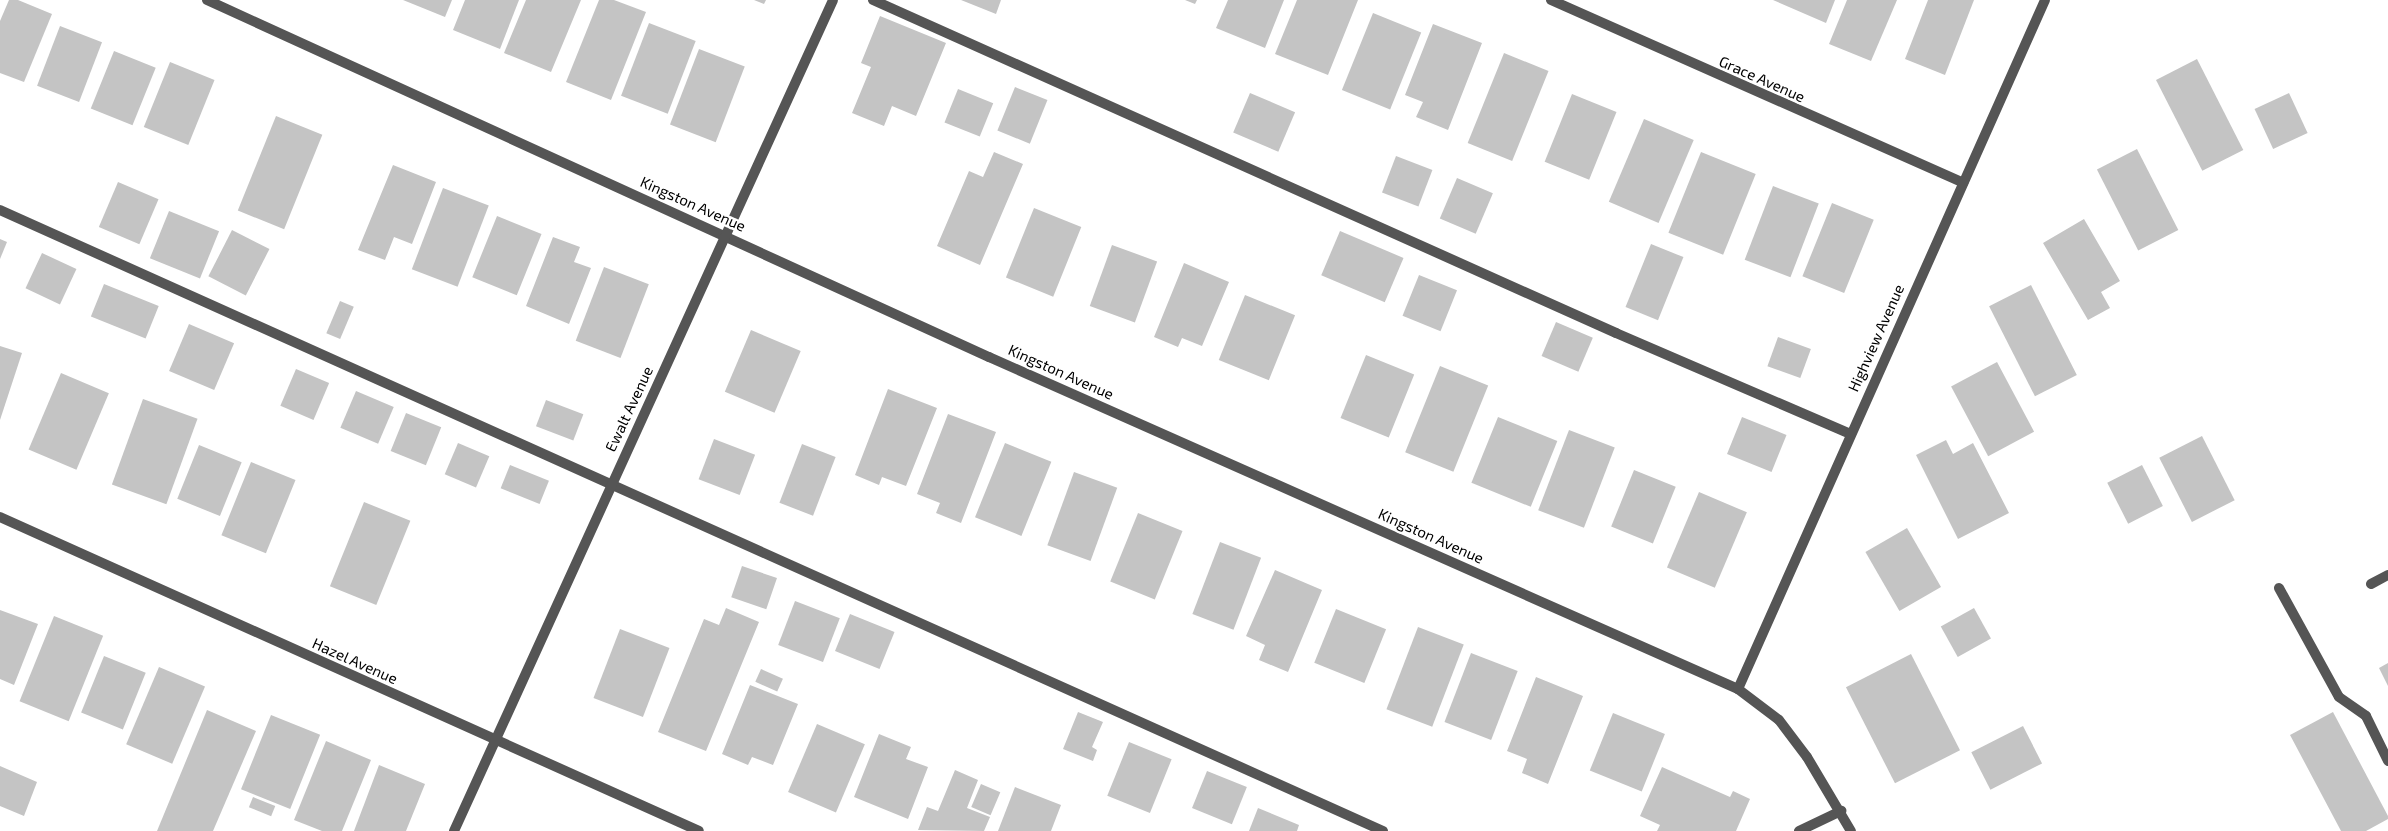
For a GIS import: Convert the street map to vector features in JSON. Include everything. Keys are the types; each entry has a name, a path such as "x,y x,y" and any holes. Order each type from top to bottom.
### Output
{"street":[{"name":"Kingston Avenue","path":"207,0 726,235 989,357 1738,689 1779,720 1841,810 1852,831"},
{"name":"Ewalt Avenue","path":"454,831 833,0"},
{"path":"873,0 1616,334 1850,434"},
{"name":"Grace Avenue","path":"1551,0 1963,183"},
{"name":"Highview Avenue","path":"1738,689 2045,0"},
{"path":"0,210 1383,831"},
{"name":"Hazel Avenue","path":"0,517 699,831"},
{"path":"2371,584 2388,575"},
{"path":"2279,588 2339,697 2366,716 2388,761"},
{"path":"1799,831 1841,810"}],"building":[{"path":"9,0 18,0 52,14 24,82 0,73 0,21"},
{"path":"403,0 452,0 445,17"},
{"path":"465,0 519,0 500,49 453,30"},
{"path":"526,0 581,0 551,72 504,53"},
{"path":"599,0 614,0 646,12 611,100 566,82"},
{"path":"754,0 766,0 764,4"},
{"path":"961,0 1001,0 996,14"},
{"path":"1185,0 1197,0 1195,4"},
{"path":"1228,0 1284,0 1265,48 1216,28"},
{"path":"1297,0 1358,0 1328,75 1275,54"},
{"path":"1773,0 1835,0 1826,23"},
{"path":"1847,0 1897,0 1871,61 1829,44"},
{"path":"1928,0 1974,0 1945,75 1905,59"},
{"path":"1373,13 1421,32 1390,109 1342,90"},
{"path":"880,16 946,43 916,116 892,106 884,126 852,113 871,67 861,63"},
{"path":"649,23 696,41 668,114 621,96"},
{"path":"1433,24 1482,43 1448,130 1416,117 1423,102 1405,95"},
{"path":"60,26 102,42 79,102 37,86"},
{"path":"699,49 745,67 716,142 670,125"},
{"path":"114,51 156,68 132,125 91,108"},
{"path":"1504,53 1549,71 1512,161 1468,143"},
{"path":"2197,59 2243,150 2202,171 2156,80"},
{"path":"170,62 215,80 188,145 144,127"},
{"path":"1015,87 1047,100 1030,144 997,131"},
{"path":"958,89 993,103 980,137 945,122"},
{"path":"1250,93 1295,112 1278,152 1233,133"},
{"path":"2289,93 2308,133 2273,149 2255,109"},
{"path":"1572,94 1617,112 1589,180 1545,162"},
{"path":"276,116 322,135 284,229 238,211"},
{"path":"1644,119 1694,140 1659,223 1609,202"},
{"path":"2137,149 2178,230 2138,251 2097,169"},
{"path":"994,152 1023,164 980,265 937,246 969,171 983,177"},
{"path":"1701,152 1756,174 1723,255 1668,233"},
{"path":"1396,156 1432,170 1418,206 1382,192"},
{"path":"393,165 436,182 412,244 394,237 385,260 358,250"},
{"path":"1457,178 1493,193 1476,234 1440,219"},
{"path":"118,182 159,199 139,244 99,227"},
{"path":"1773,186 1819,204 1790,277 1745,260"},
{"path":"443,188 489,206 458,287 412,269"},
{"path":"1832,203 1874,220 1844,293 1802,276"},
{"path":"1034,208 1081,227 1053,297 1006,278"},
{"path":"169,211 219,231 200,279 150,258"},
{"path":"497,216 542,234 517,295 472,277"},
{"path":"2084,219 2120,281 2101,292 2110,308 2088,320 2043,243"},
{"path":"232,230 269,249 246,295 208,276"},
{"path":"1340,231 1404,258 1385,302 1321,275"},
{"path":"553,237 580,247 574,262 591,268 569,324 526,306"},
{"path":"0,239 7,242 0,259"},
{"path":"1651,244 1683,257 1658,320 1626,307"},
{"path":"1112,245 1157,261 1135,322 1090,306"},
{"path":"42,253 76,269 60,304 26,288"},
{"path":"1184,263 1229,282 1202,346 1182,338 1178,347 1154,337"},
{"path":"604,267 649,284 621,358 576,341"},
{"path":"1419,275 1457,290 1441,331 1403,316"},
{"path":"104,284 159,306 146,339 91,316"},
{"path":"2031,285 2077,375 2035,396 1989,306"},
{"path":"1245,295 1295,315 1269,380 1219,360"},
{"path":"340,301 354,307 340,339 326,333"},
{"path":"1556,322 1593,338 1578,372 1542,356"},
{"path":"189,324 234,343 214,390 169,371"},
{"path":"751,330 801,351 775,413 725,392"},
{"path":"1778,337 1811,349 1800,378 1767,366"},
{"path":"0,346 22,353 0,420"},
{"path":"1366,355 1414,374 1389,438 1341,418"},
{"path":"1997,362 2034,432 1988,456 1951,386"},
{"path":"1440,366 1488,385 1453,472 1405,452"},
{"path":"296,369 329,383 314,420 280,406"},
{"path":"61,373 109,393 76,470 29,449"},
{"path":"888,389 937,408 906,486 882,477 879,485 855,475"},
{"path":"356,391 394,407 378,444 340,428"},
{"path":"143,399 198,419 166,504 112,485"},
{"path":"546,400 583,414 573,440 536,426"},
{"path":"406,413 441,427 426,465 391,451"},
{"path":"948,414 996,432 961,523 936,513 940,503 917,494"},
{"path":"1498,417 1557,441 1531,507 1471,483"},
{"path":"1742,417 1787,435 1772,472 1727,454"},
{"path":"1569,430 1615,448 1584,528 1538,510"},
{"path":"2202,436 2235,500 2192,522 2159,458"},
{"path":"714,439 755,455 740,495 699,479"},
{"path":"1946,440 1953,454 1973,443 2009,513 1958,539 1916,455"},
{"path":"458,443 489,456 476,488 445,474"},
{"path":"1005,443 1051,462 1021,536 975,517"},
{"path":"802,444 836,457 813,516 779,503"},
{"path":"199,445 242,462 220,516 177,499"},
{"path":"251,462 296,480 266,553 221,535"},
{"path":"510,465 549,481 540,504 501,488"},
{"path":"2142,465 2163,506 2128,524 2107,483"},
{"path":"1634,470 1676,487 1653,543 1611,527"},
{"path":"1074,472 1117,488 1091,561 1047,545"},
{"path":"1699,492 1747,512 1715,588 1667,567"},
{"path":"364,502 410,521 376,605 330,586"},
{"path":"1138,513 1183,531 1155,600 1110,582"},
{"path":"1907,528 1941,587 1899,611 1865,552"},
{"path":"1220,542 1261,558 1233,630 1192,614"},
{"path":"742,566 777,578 766,609 731,597"},
{"path":"1275,570 1322,590 1288,672 1259,660 1265,645 1246,636"},
{"path":"795,601 840,618 823,662 778,645"},
{"path":"726,608 759,622 706,751 658,732 704,619 719,625"},
{"path":"1974,608 1991,639 1958,657 1941,626"},
{"path":"1336,609 1386,629 1364,683 1314,663"},
{"path":"0,610 38,624 14,685 0,679"},
{"path":"850,614 895,632 880,669 835,651"},
{"path":"54,616 103,636 69,721 20,701"},
{"path":"1418,627 1464,645 1432,727 1386,709"},
{"path":"620,629 669,648 643,717 593,698"},
{"path":"1471,653 1518,671 1491,740 1444,722"},
{"path":"1911,654 1960,750 1895,783 1846,687"},
{"path":"104,656 146,673 123,729 81,713"},
{"path":"2388,663 2388,686 2379,668"},
{"path":"159,667 205,687 172,764 126,744"},
{"path":"761,669 783,679 777,692 755,682"},
{"path":"1536,677 1583,696 1548,784 1522,773 1527,759 1507,751"},
{"path":"750,685 798,704 773,765 752,757 748,765 722,754"},
{"path":"207,710 256,731 213,831 157,831"},
{"path":"1078,712 1103,722 1092,747 1097,750 1093,761 1063,749"},
{"path":"2333,712 2388,816 2388,819 2366,831 2341,831 2290,735"},
{"path":"1613,713 1665,734 1642,791 1590,770"},
{"path":"271,715 320,735 290,809 241,789"},
{"path":"817,724 865,744 836,812 788,792"},
{"path":"2023,726 2042,763 1990,790 1971,752"},
{"path":"879,734 911,747 906,759 928,767 908,819 854,797"},
{"path":"326,741 371,760 342,831 322,831 294,820"},
{"path":"1129,742 1172,759 1150,813 1107,796"},
{"path":"379,765 425,784 406,831 354,831"},
{"path":"0,766 37,782 24,816 0,806"},
{"path":"1662,767 1730,797 1733,791 1750,799 1736,831 1657,831 1660,825 1640,816"},
{"path":"955,770 978,780 967,808 990,817 984,831 918,830 927,807 938,811"},
{"path":"1207,771 1247,787 1232,824 1192,808"},
{"path":"981,784 1000,792 991,815 971,807"},
{"path":"1015,787 1061,805 1051,831 998,831"},
{"path":"253,797 275,806 271,816 249,807"},
{"path":"1258,808 1299,825 1297,831 1249,831"}]}
